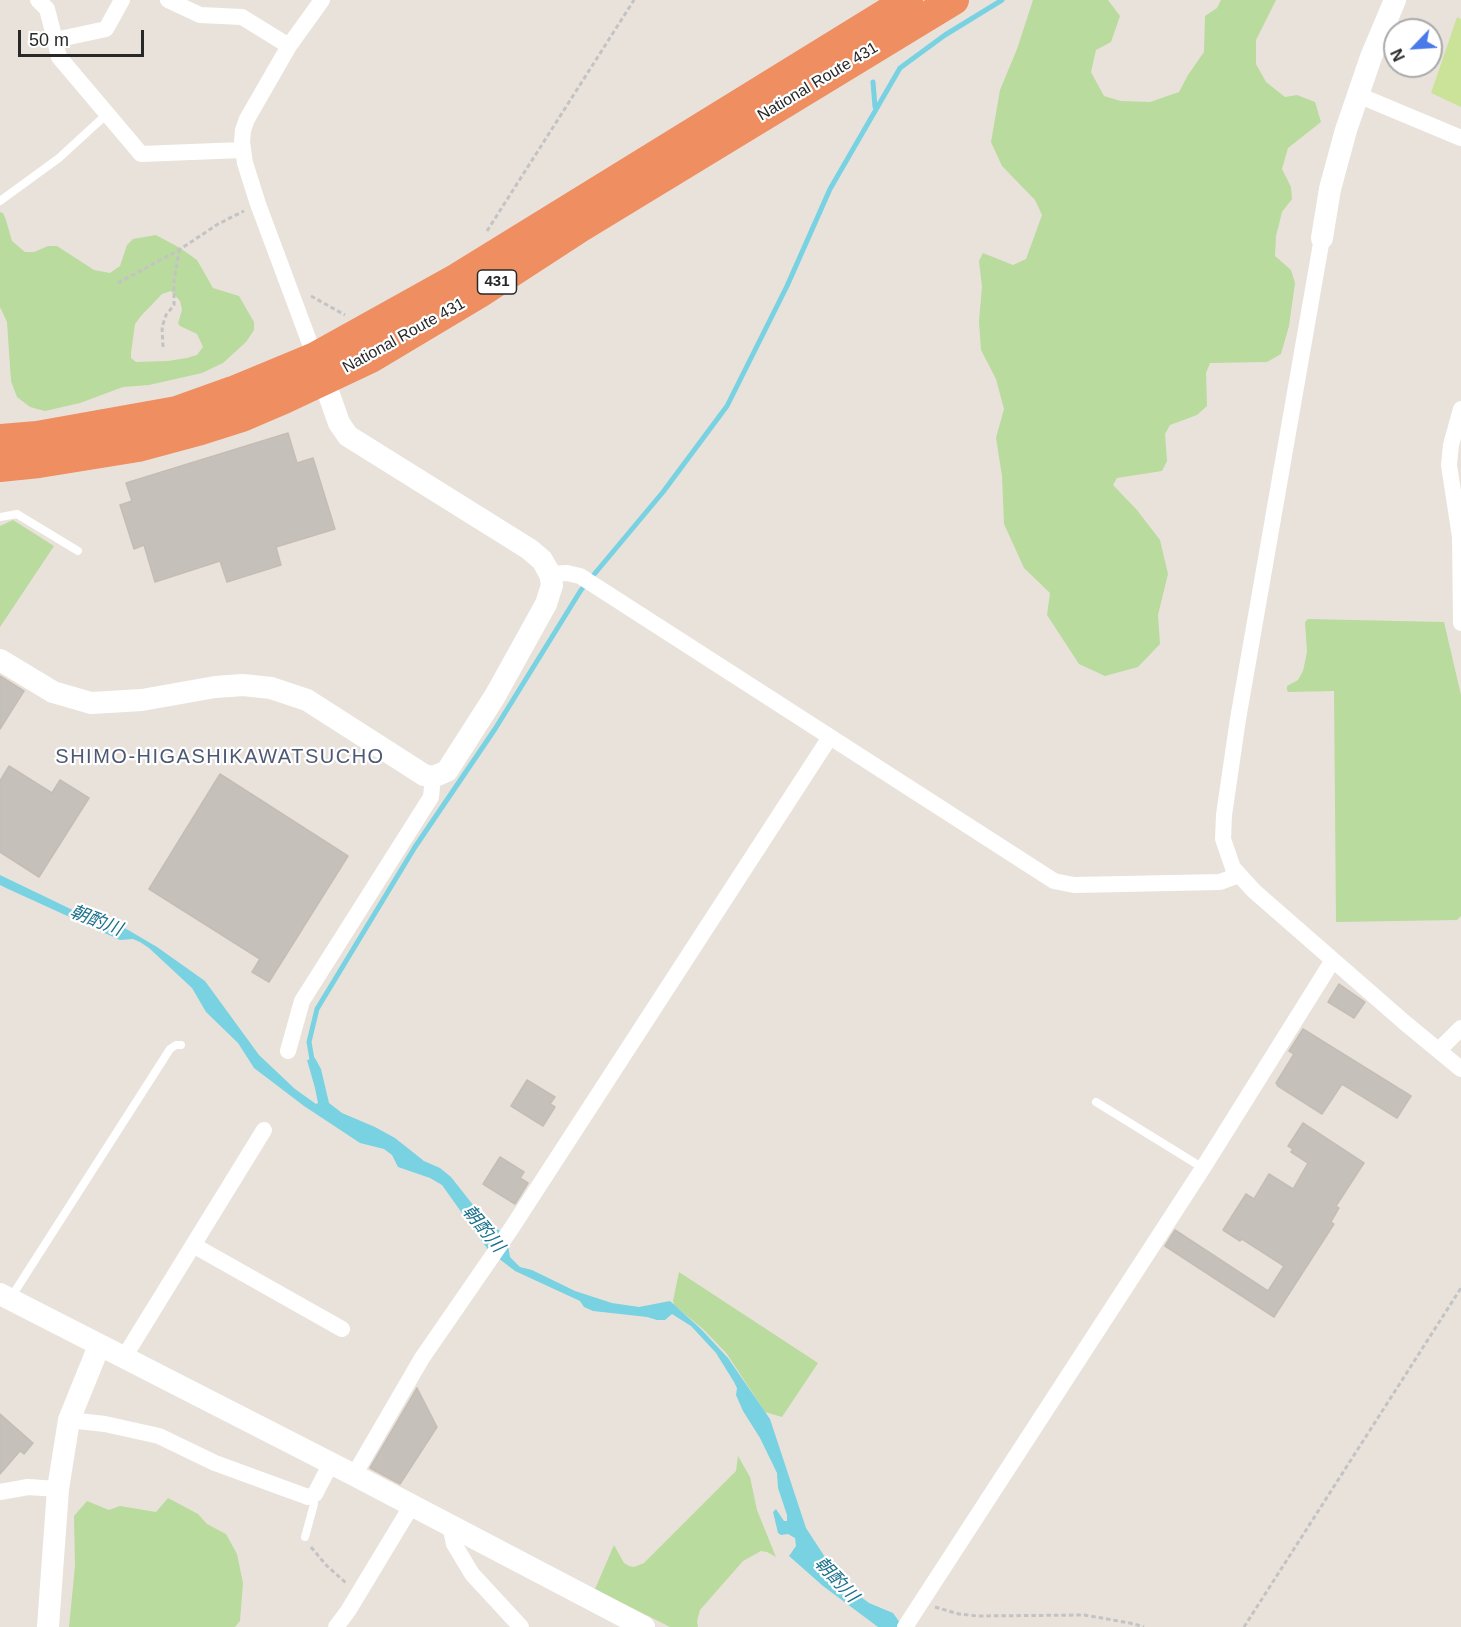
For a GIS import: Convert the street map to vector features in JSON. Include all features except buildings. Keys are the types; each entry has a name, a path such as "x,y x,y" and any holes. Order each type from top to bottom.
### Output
{"highway":[{"name":"National Route 431","path":"0,467 138,447 242,417 457,278 908,0"},
{"name":"National Route 431","path":"0,439 37,436 177,411 243,387 371,358 954,0"}],"street":[{"path":"38,0 47,9 59,57 141,154 242,150"},
{"path":"55,40 106,29 122,0"},
{"path":"168,0 200,15 242,17 289,46"},
{"path":"0,660 53,692 92,703 142,700 215,687 243,685 289,693 307,700 424,775 433,777 447,771 495,696 546,604 552,585 550,574 542,560 530,549 348,436 339,423 258,204 242,150 243,130 247,120 289,46 322,0"},
{"path":"1395,0 1371,57 1330,189 1238,719 1224,815 1223,839 1225,849 1239,875 1395,1015 1461,1069"},
{"path":"1358,95 1461,138"},
{"path":"1461,409 1451,445 1449,465 1460,537 1461,623"},
{"path":"550,574 567,573 580,576 1054,881 1074,885 1220,882 1239,875"},
{"path":"354,1474 422,1358 511,1229 830,737"},
{"path":"288,1051 302,1001 431,797 433,777"},
{"path":"905,1627 1203,1168 1333,960"},
{"path":"1439,1050 1461,1028"},
{"path":"123,1359 264,1130"},
{"path":"193,1245 342,1329"},
{"path":"5,1297 123,1359 354,1474 644,1627"},
{"path":"48,1627 58,1490 69,1420 99,1346"},
{"path":"69,1420 105,1424 159,1436 215,1463 305,1497 313,1496 332,1464"},
{"path":"0,1492 28,1487 58,1490"},
{"path":"336,1627 412,1505"},
{"path":"450,1525 454,1544 472,1574 521,1627"}],"lane":[{"path":"0,201 59,158 106,114"},
{"path":"0,517 17,514 78,551"},
{"path":"5,1297 170,1049 180,1045"},
{"path":"1096,1102 1203,1168"},
{"path":"306,1535 314,1504 313,1496"}],"path":[{"path":"482,235 491,226 634,0"},
{"path":"118,283 179,250 218,224 258,204"},
{"path":"163,347 162,327 166,315 174,305 174,280 179,250"},
{"path":"291,291 296,289 301,291 342,315 352,313"},
{"path":"1244,1627 1461,1288"},
{"path":"306,1535 315,1553 358,1594"},
{"path":"920,1604 976,1616 1084,1616 1144,1627"}],"green space":[{"path":"1033,0 1108,0 1120,16 1111,42 1096,50 1091,72 1104,96 1121,101 1150,102 1179,92 1204,52 1205,16 1217,8 1221,0 1276,0 1256,40 1256,64 1266,82 1285,97 1297,95 1315,102 1321,122 1288,148 1282,169 1291,187 1292,199 1282,212 1276,236 1275,256 1291,270 1295,283 1289,326 1281,354 1267,362 1210,363 1206,373 1207,406 1197,415 1170,425 1165,434 1167,461 1162,471 1117,478 1113,485 1137,510 1160,540 1168,574 1158,615 1160,644 1138,667 1105,676 1079,664 1047,615 1050,593 1024,568 1004,524 1002,476 996,438 1004,409 996,379 981,350 979,321 982,287 979,261 983,253 1013,265 1026,259 1042,215 1035,200 1002,166 991,142 1000,90 1017,49"},
{"path":"1457,17 1461,19 1461,107 1431,93 1436,78 1443,78 1443,58"},
{"path":"0,212 6,220 12,241 25,252 57,246 94,270 110,273 120,266 127,245 133,239 156,235 197,260 213,288 239,296 254,322 254,330 246,342 223,363 202,373 149,385 123,387 80,403 45,411 30,407 17,397 11,381 7,322 0,307","holes":["171,291 180,301 182,310 178,323 197,334 203,347 197,355 187,358 136,362 131,358 135,324 162,294"]},
{"path":"13,520 54,546 0,627 0,526"},
{"path":"1308,619 1444,622 1461,695 1461,916 1457,920 1336,922 1334,691 1288,692 1287,690 1287,686 1298,680 1303,671 1307,652 1305,622"},
{"path":"679,1272 818,1363 782,1417 765,1412 727,1354 703,1329 674,1305"},
{"path":"738,1456 750,1477 757,1510 776,1557 761,1551 743,1561 700,1610 698,1627 670,1627 595,1589 614,1545 624,1563 629,1566 634,1567 644,1563 736,1471"},
{"path":"168,1498 198,1514 207,1524 226,1534 237,1554 243,1583 240,1621 235,1627 69,1627 75,1566 74,1516 87,1501 109,1510 120,1506 156,1512"}],"water":[{"name":"朝酌川","path":"0,875 81,914 106,917 157,947 205,981 259,1055 295,1089 316,1104 318,1103 315,1088 307,1060 315,1058 321,1069 329,1103 342,1113 395,1138 424,1161 440,1168 451,1177 481,1215 501,1232 508,1245 510,1257 520,1267 532,1270 575,1291 612,1303 639,1307 670,1301 728,1358 770,1419 806,1528 836,1574 844,1584 869,1603 893,1613 903,1627 878,1627 823,1586 789,1556 796,1546 795,1538 788,1534 778,1533 773,1512 776,1509 784,1521 787,1521 778,1488 777,1473 760,1438 743,1411 736,1395 737,1388 734,1382 716,1353 691,1326 672,1314 665,1320 657,1320 593,1311 584,1307 580,1301 515,1271 489,1251 442,1185 430,1178 398,1167 392,1155 384,1149 360,1143 304,1106 254,1068 238,1043 206,1012 192,988 149,948 133,939 120,940 6,888 0,885"}],"waterway":[{"path":"313,1065 309,1042 317,1009 415,847 495,729 581,590 663,492 727,406 787,286 830,189 900,68 945,35 1002,0"},
{"path":"873,82 875,107"}],"district":[{"name":"SHIMO-HIGASHIKAWATSUCHO","path":"220,757"}]}
